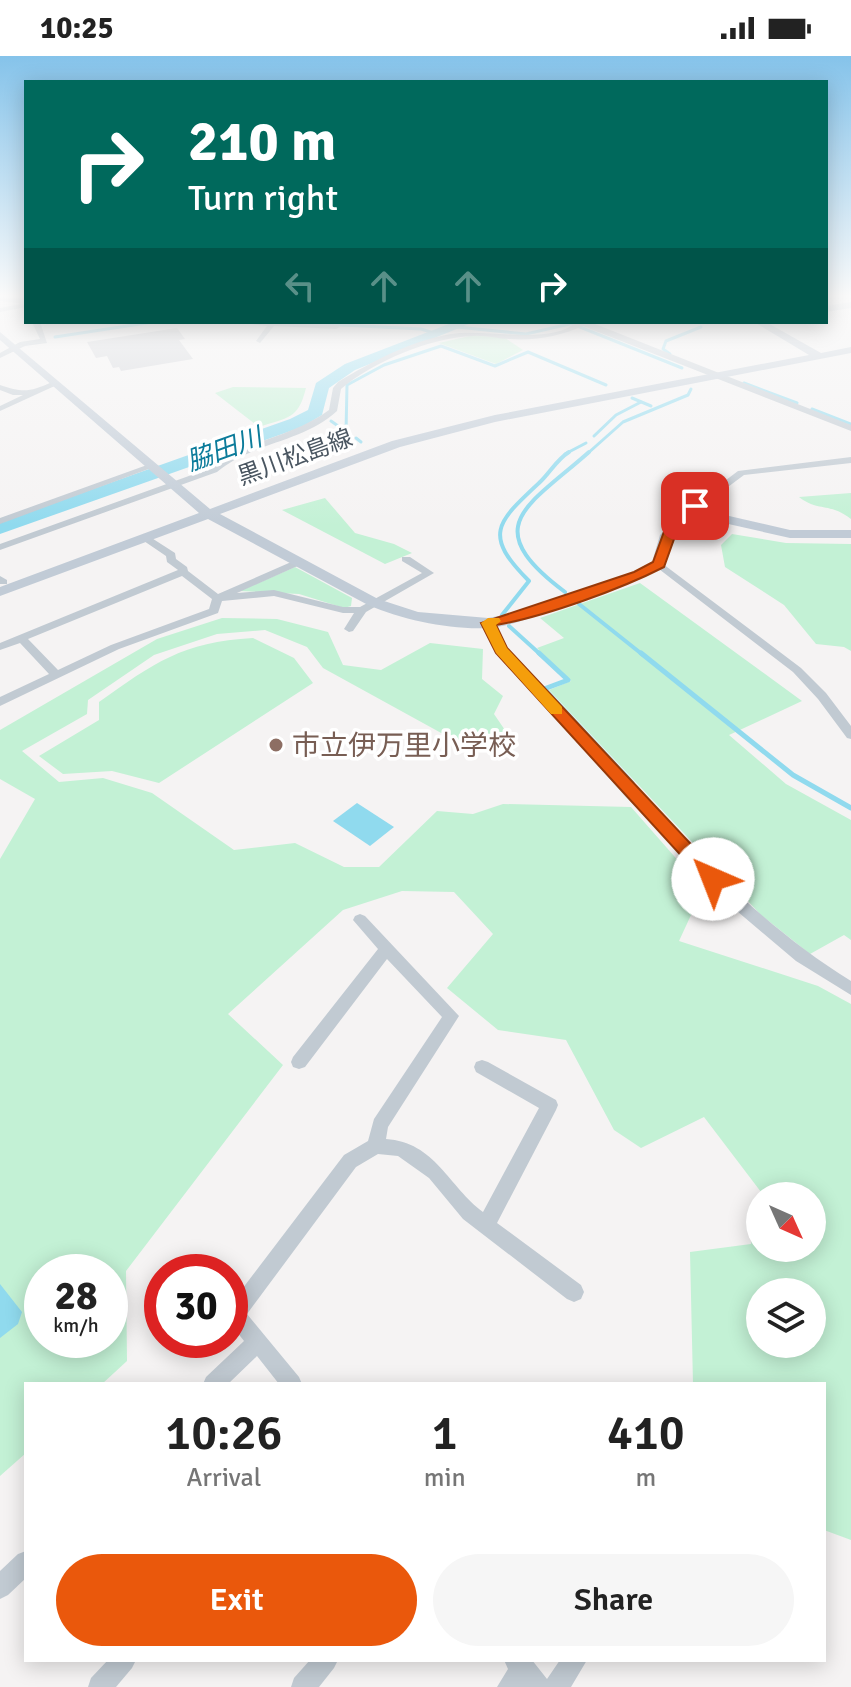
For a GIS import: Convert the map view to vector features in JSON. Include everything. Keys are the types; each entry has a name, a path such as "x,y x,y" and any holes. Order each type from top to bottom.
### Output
{"street":[{"path":"43,373 203,510 298,562 368,606 418,617 488,623 526,614 639,575 659,564 667,535 690,511 741,473 851,460"},
{"path":"0,547 214,470 231,456 328,418 333,411 337,388 362,373"},
{"name":"黒川松島線","path":"1,584 343,461 439,432 717,373"},
{"path":"712,374 851,428"},
{"path":"0,409 55,384"},
{"path":"0,387 13,393 34,393"},
{"path":"0,521 150,467"},
{"name":"黒川松島線","path":"1,584 144,537 203,510"},
{"path":"690,511 784,535 828,538 851,534"},
{"path":"144,537 171,555 171,560 183,572 217,598 274,593 343,610 368,606 429,573 406,559"},
{"path":"217,598 298,562"},
{"path":"659,564 797,670 822,696 851,735"},
{"path":"0,647 183,572"},
{"path":"0,702 115,647 214,611 217,598"},
{"path":"349,629 368,606"},
{"path":"488,623 501,650 632,795 733,900 782,945 851,989"},
{"path":"21,638 57,675"},
{"path":"360,920 451,1016 380,1125 376,1146"},
{"path":"299,1062 387,948"},
{"path":"482,1067 550,1105 486,1225"},
{"path":"290,1382 235,1314 350,1161 376,1146 401,1148 435,1172 469,1213 574,1292"},
{"path":"215,1382 258,1341"},
{"path":"0,1587 24,1564"},
{"path":"100,1687 122,1662"},
{"path":"303,1687 324,1662"},
{"path":"556,1687 574,1662"}],"green space":[{"path":"233,387 306,388 295,412 285,419 259,427 215,393"},
{"path":"851,493 851,519 836,510 799,497"},
{"path":"325,498 355,533 394,544 412,553 385,564 282,510"},
{"path":"732,534 786,543 851,544 851,651 844,647 816,644 784,605 725,567 721,545"},
{"path":"295,567 352,598 351,606 344,608 299,594 240,591"},
{"path":"640,583 802,701 729,735 786,784 851,820 851,940 844,935 810,954 761,915 549,690 571,681 537,648 564,638 540,618"},
{"path":"222,618 277,619 328,632 343,665 381,670 430,643 483,649 482,679 503,696 494,714 511,739 500,749 463,745 323,668 307,647 265,630 217,634 154,655 88,700 87,714 22,751 59,782 103,778 152,793 234,850 295,843 344,867 379,867 437,811 473,814 503,804 631,807 703,889 679,941 818,986 851,1004 851,1540 826,1531 826,1382 693,1382 690,1252 746,1245 746,1262 826,1262 826,1182 753,1182 704,1117 641,1148 614,1130 566,1040 498,1030 447,988 493,934 454,892 402,891 343,910 228,1014 283,1065 128,1268 128,1254 24,1254 24,1358 127,1358 127,1361 104,1382 24,1382 24,1455 0,1476 0,859 35,799 0,779 0,730 157,639"},
{"path":"253,638 294,658 313,683 159,783 112,771 63,774 39,756 99,720 99,702 153,666 207,644"}],"water":[{"path":"357,803 394,827 370,846 333,821"},
{"path":"0,1284 22,1312 18,1324 0,1338"}],"waterway":[{"name":"脇田川","path":"0,528 296,423 316,412 322,386 341,373"},
{"path":"346,432 347,385 369,373"},
{"path":"578,373 606,385"},
{"path":"744,383 797,403"},
{"path":"587,454 623,422 688,395 691,389"},
{"path":"632,398 651,406"},
{"path":"594,436 616,415 641,402"},
{"path":"812,409 851,424"},
{"path":"331,421 346,432"},
{"path":"356,438 361,442"},
{"path":"565,454 586,443"},
{"path":"502,615 529,581 505,552 501,540 505,519 569,452"},
{"path":"565,592 538,569 523,550 518,533 521,518 531,503 589,452"},
{"path":"579,604 643,655"},
{"path":"509,626 541,655"},
{"path":"539,653 568,680 544,689 632,783"},
{"path":"641,653 793,775 851,808"}],"slow traffic":[{"path":"494,621 488,623 501,650 556,711"}],"place":[{"name":"市立伊万里小学校","path":"276,745"}],"route":[{"path":"695,506 672,526 659,564 639,575 513,618 488,623 501,650 713,879"}]}
